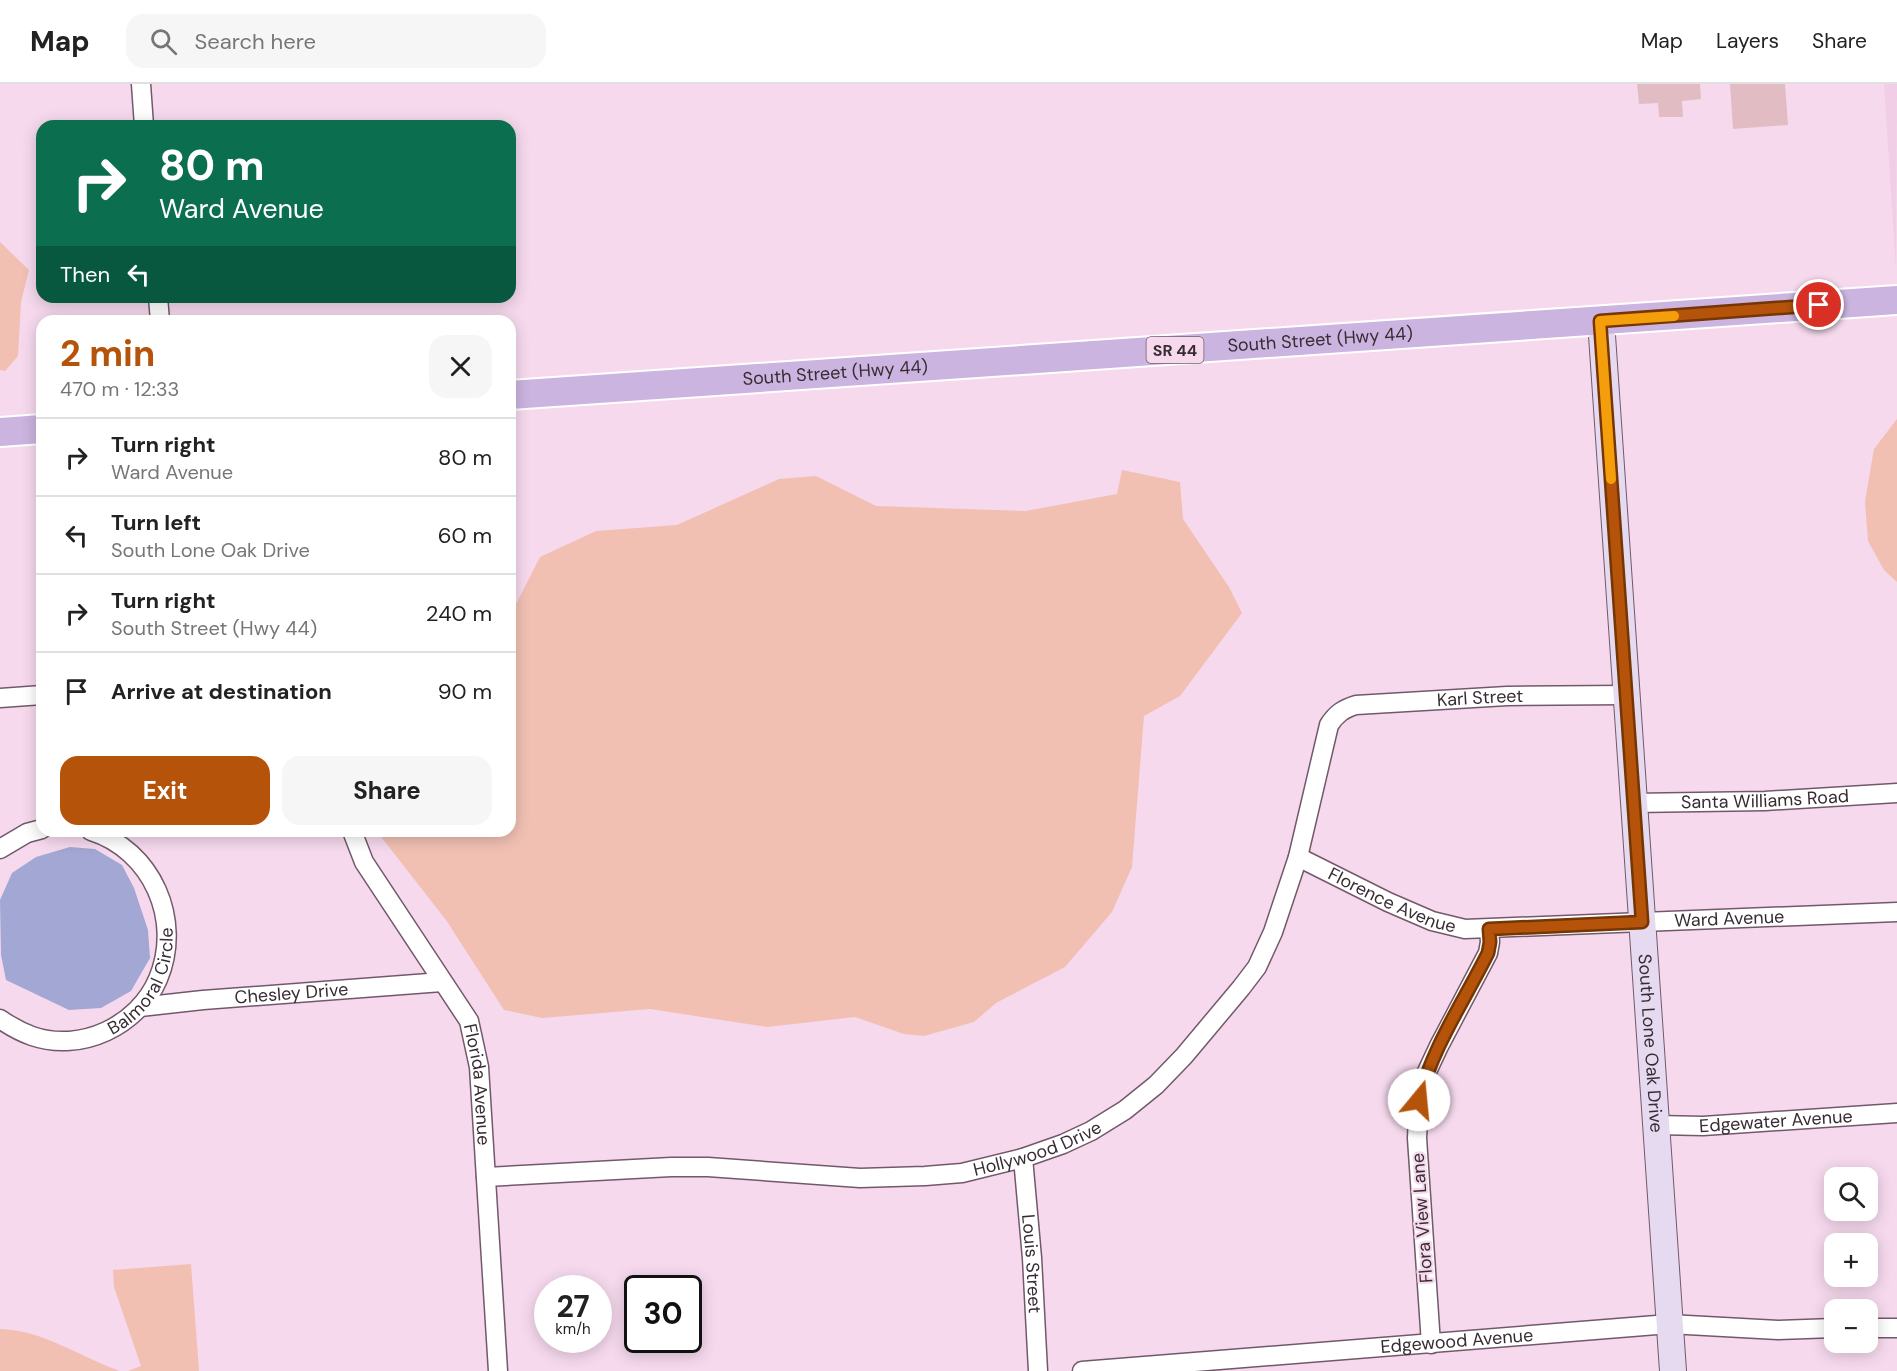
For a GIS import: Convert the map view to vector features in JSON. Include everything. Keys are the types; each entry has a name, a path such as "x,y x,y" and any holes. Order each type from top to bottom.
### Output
{"main road":[{"name":"South Street (Hwy 44)","path":"516,395 1897,300"},
{"path":"0,432 36,429"}],"street":[{"path":"141,84 144,120"},
{"name":"South Lone Oak Drive","path":"1600,321 1672,1371"},
{"path":"0,698 36,695"},
{"name":"Karl Street","path":"1336,714 1356,705 1507,696 1626,695"},
{"name":"Hollywood Drive","path":"486,1177 671,1167 708,1167 860,1178 962,1173 1023,1158 1063,1144 1125,1110 1156,1085 1184,1056 1257,967 1273,932 1298,857 1329,725 1336,714"},
{"name":"Santa Williams Road","path":"1633,803 1765,801 1897,793"},
{"path":"0,849 27,833 36,831"},
{"name":"Balmoral Circle","path":"0,1019 33,1037 55,1041 76,1041 112,1029 130,1017 151,992 159,978 165,957 164,909 158,888 147,870 136,857 107,837"},
{"name":"Florida Avenue","path":"354,837 364,862 469,1022 475,1043 479,1067 498,1371"},
{"name":"Florence Avenue","path":"1298,857 1388,902 1432,921 1465,929 1489,929"},
{"name":"Ward Avenue","path":"1489,929 1897,912"},
{"name":"Flora View Lane","path":"1431,1344 1417,1138 1419,1100 1424,1078 1439,1046 1488,953 1489,929"},
{"name":"Chesley Drive","path":"140,1007 442,982"},
{"name":"Edgewater Avenue","path":"1656,1125 1703,1126 1897,1113"},
{"name":"Louis Street","path":"1023,1158 1032,1258 1038,1371"},
{"name":"Edgewood Avenue","path":"1082,1371 1285,1363 1431,1344 1670,1324 1778,1330 1824,1328"},
{"path":"1878,1328 1897,1328"}],"shaded area":[{"path":"1884,84 1897,84 1896,269"},
{"path":"0,242 29,270 21,302 18,356 5,371 0,370"},
{"path":"1897,419 1897,582 1884,570 1868,541 1865,501 1874,449"},
{"path":"1122,470 1180,482 1183,519 1229,587 1242,613 1180,696 1144,716 1132,867 1112,912 1065,967 996,1003 974,1022 924,1036 904,1034 855,1017 767,1027 650,1009 542,1018 504,1010 446,920 381,837 516,837 516,604 540,557 596,531 677,525 779,479 816,476 876,506 1026,511 1117,494"},
{"path":"191,1264 199,1371 128,1371 141,1366 114,1287 113,1270"},
{"path":"0,1329 46,1339 120,1371 0,1371"}],"water":[{"path":"70,847 95,849 122,865 134,888 148,930 150,958 131,991 101,1008 69,1010 6,980 1,955 0,900 12,873 36,857"}],"building":[{"path":"1637,84 1700,84 1701,99 1682,101 1683,117 1659,117 1658,103 1639,104"},
{"path":"1730,84 1785,84 1788,125 1733,129"}],"slow traffic":[{"path":"1611,479 1600,321 1674,316"}],"route":[{"path":"1419,1100 1424,1078 1439,1046 1488,953 1489,929 1642,922 1600,321 1819,305"}]}
